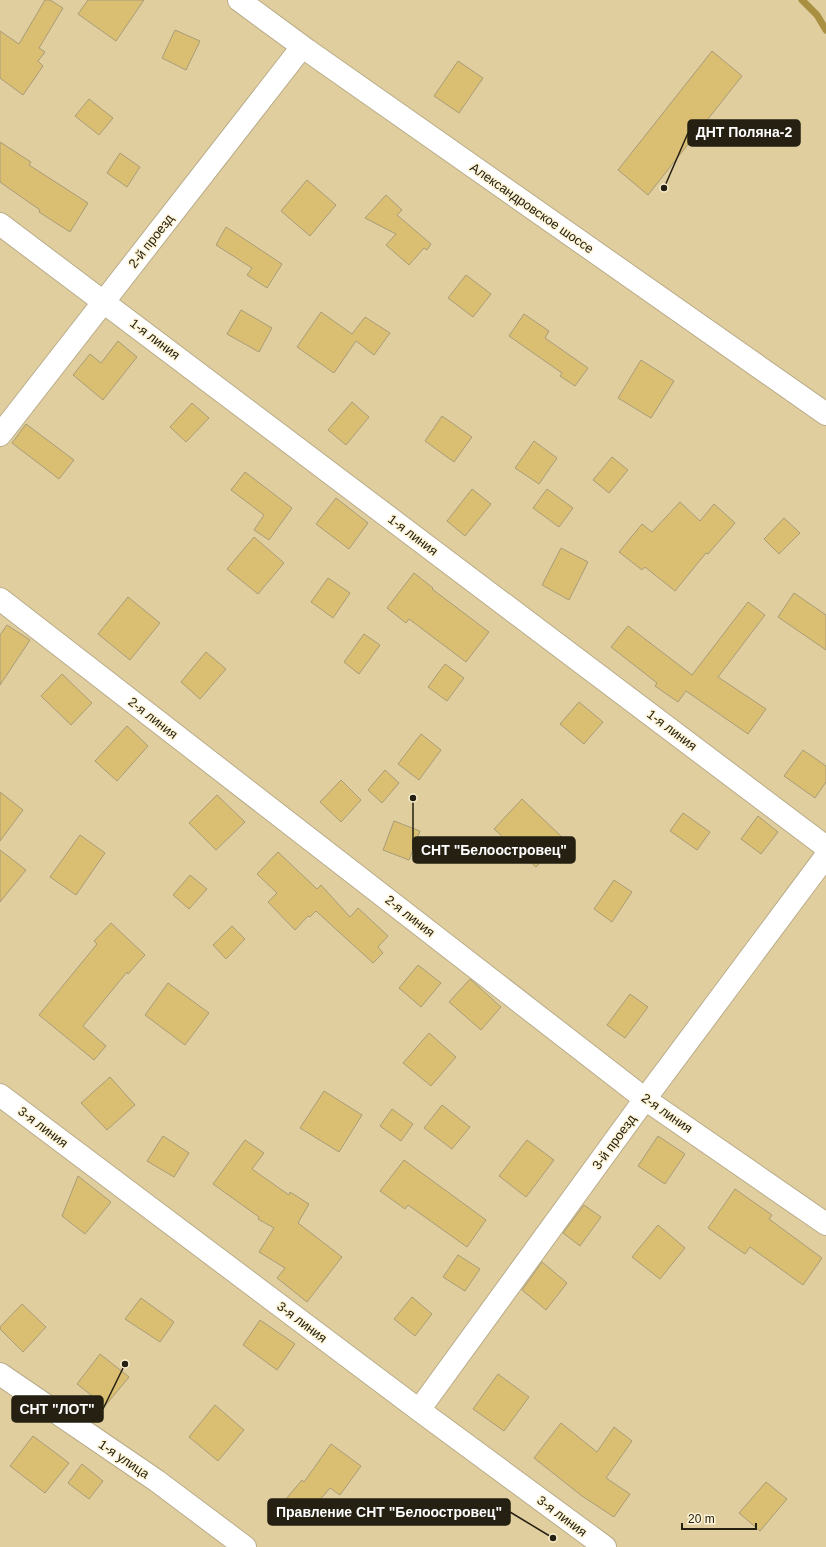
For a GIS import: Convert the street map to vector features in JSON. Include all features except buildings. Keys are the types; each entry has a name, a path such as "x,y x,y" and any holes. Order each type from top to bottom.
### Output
{"street":[{"name":"Александровское шоссе","path":"239,0 302,47 826,414"},
{"name":"2-й проезд","path":"0,435 302,47"},
{"name":"1-я линия","path":"0,224 826,847"},
{"name":"2-я линия","path":"0,599 646,1099 826,1224"},
{"name":"3-й проезд","path":"420,1410 646,1099 826,856"},
{"name":"3-я линия","path":"0,1095 605,1547"},
{"name":"1-я улица","path":"0,1374 157,1481 245,1547"}],"shaded area":[{"path":"0,0 826,0 826,1547 0,1547"}],"waterway":[{"path":"802,0 817,15 826,30"}],"place":[{"name":"ДНТ Поляна-2","path":"664,188"},
{"name":"СНТ \"Белоостровец\"","path":"413,798"},
{"name":"СНТ \"ЛОТ\"","path":"125,1364"},
{"name":"Правление СНТ \"Белоостровец\"","path":"553,1538"}]}
